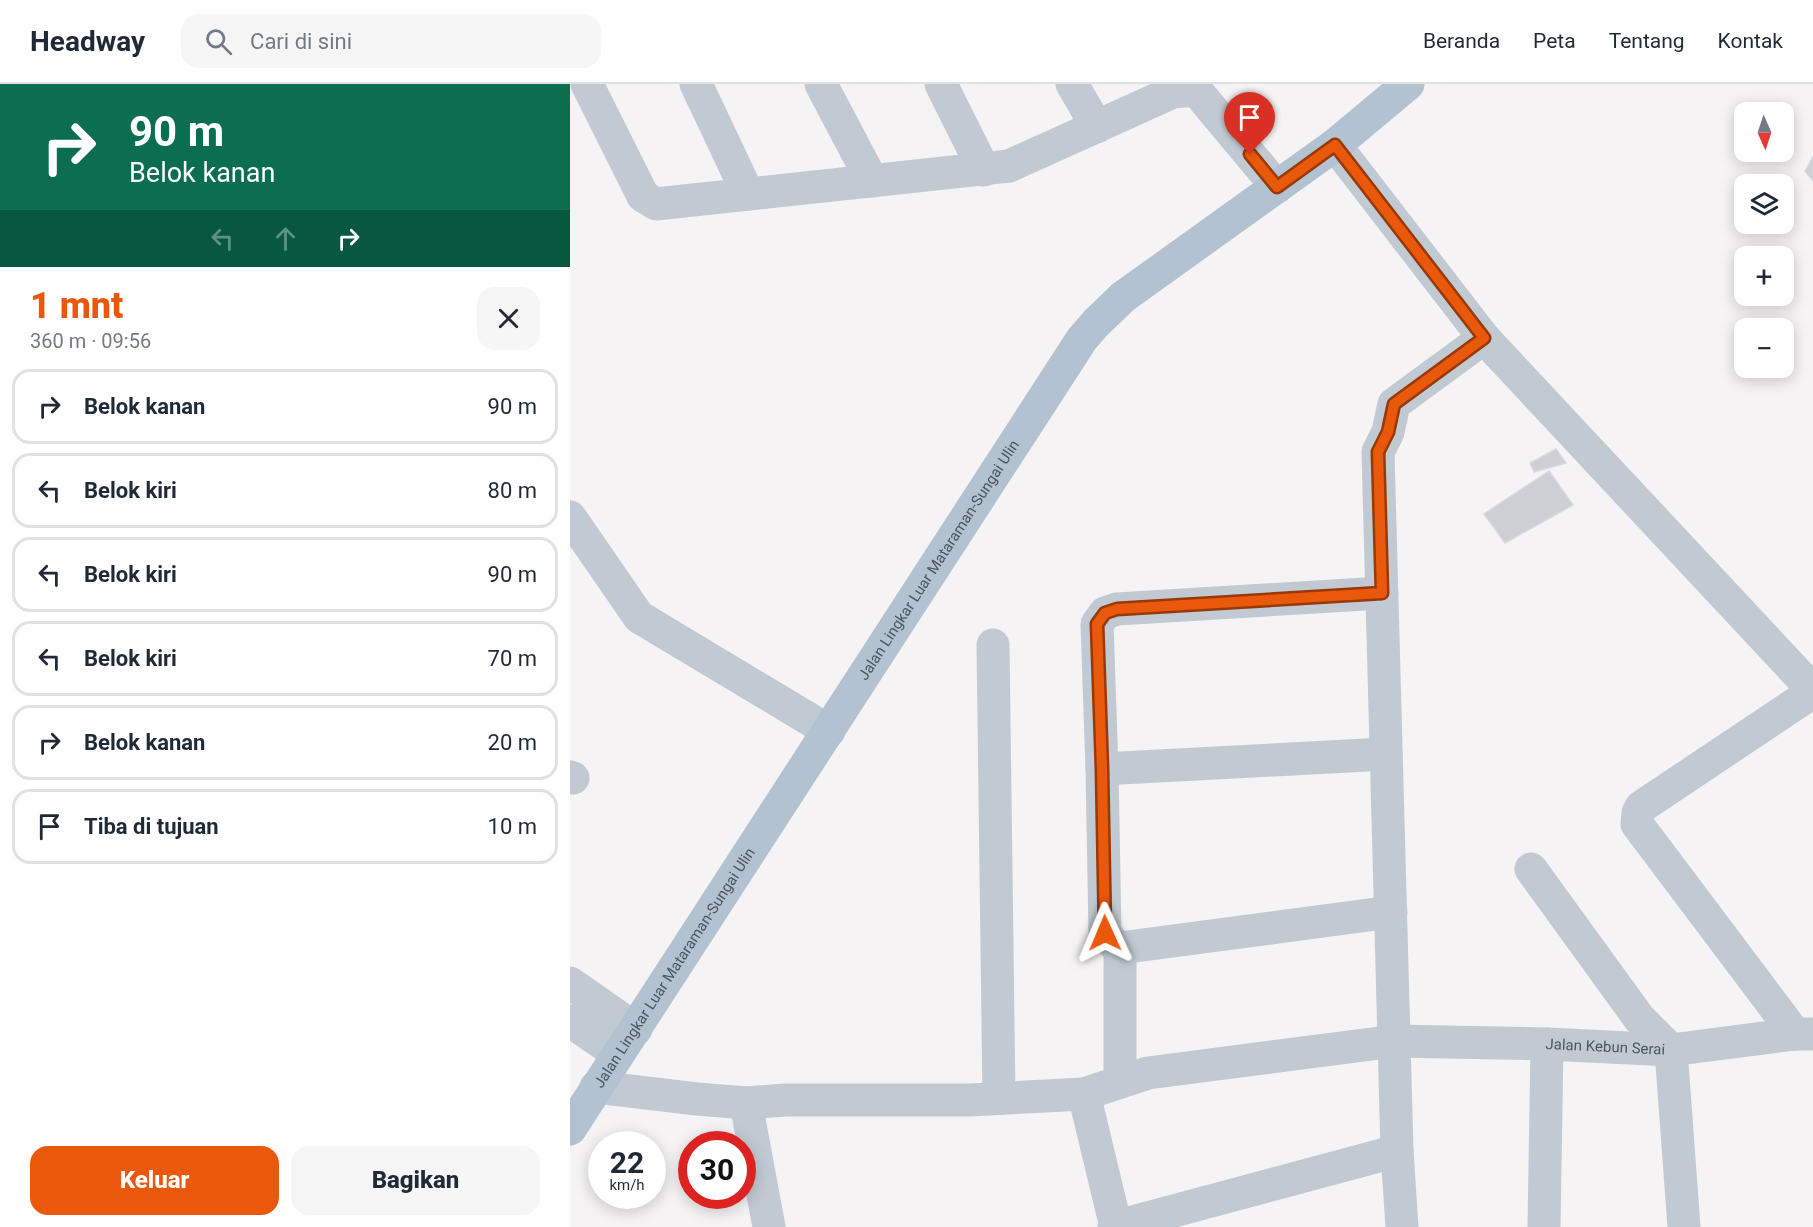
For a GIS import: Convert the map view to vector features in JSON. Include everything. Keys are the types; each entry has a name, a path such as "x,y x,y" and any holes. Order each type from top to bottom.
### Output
{"main road":[{"name":"Jalan Lingkar Luar Mataraman-Sungai Ulin","path":"570,1129 1082,339 1123,297 1335,145 1408,84"}],"street":[{"path":"587,84 643,196 656,204 1010,166 1097,127 1171,88 1196,90 1277,187"},
{"path":"696,84 748,194"},
{"path":"821,84 872,181"},
{"path":"941,84 984,170"},
{"path":"1072,84 1097,127"},
{"path":"1335,145 1484,338 1813,691 1641,807 1636,818 1637,824 1804,1034"},
{"path":"1402,1227 1397,1152 1378,452 1388,432 1394,404 1484,338"},
{"path":"570,517 639,617 829,731"},
{"path":"1382,593 1117,609 1105,613 1097,624 1105,933 1120,948 1391,912"},
{"path":"993,645 999,1098"},
{"path":"1102,769 1386,754"},
{"path":"1531,869 1639,1018 1671,1050 1684,1227"},
{"path":"1120,948 1120,1082"},
{"path":"570,983 627,1042"},
{"path":"570,1021 627,1042"},
{"name":"Jalan Kebun Serai","path":"596,1087 746,1103 785,1100 970,1100 1084,1094 1148,1072 1395,1041 1547,1044 1671,1050 1804,1034"},
{"path":"1544,1227 1547,1044"},
{"path":"1084,1094 1115,1227 1397,1152"},
{"path":"746,1103 769,1227"}],"building":[{"path":"1813,157 1813,181 1805,171"},
{"path":"1556,449 1566,463 1534,472 1530,463"},
{"path":"1549,471 1573,505 1505,543 1484,514"}],"route":[{"path":"1105,933 1097,624 1105,613 1117,609 1382,593 1378,452 1388,432 1394,404 1484,338 1335,145 1277,187 1250,154"}]}
